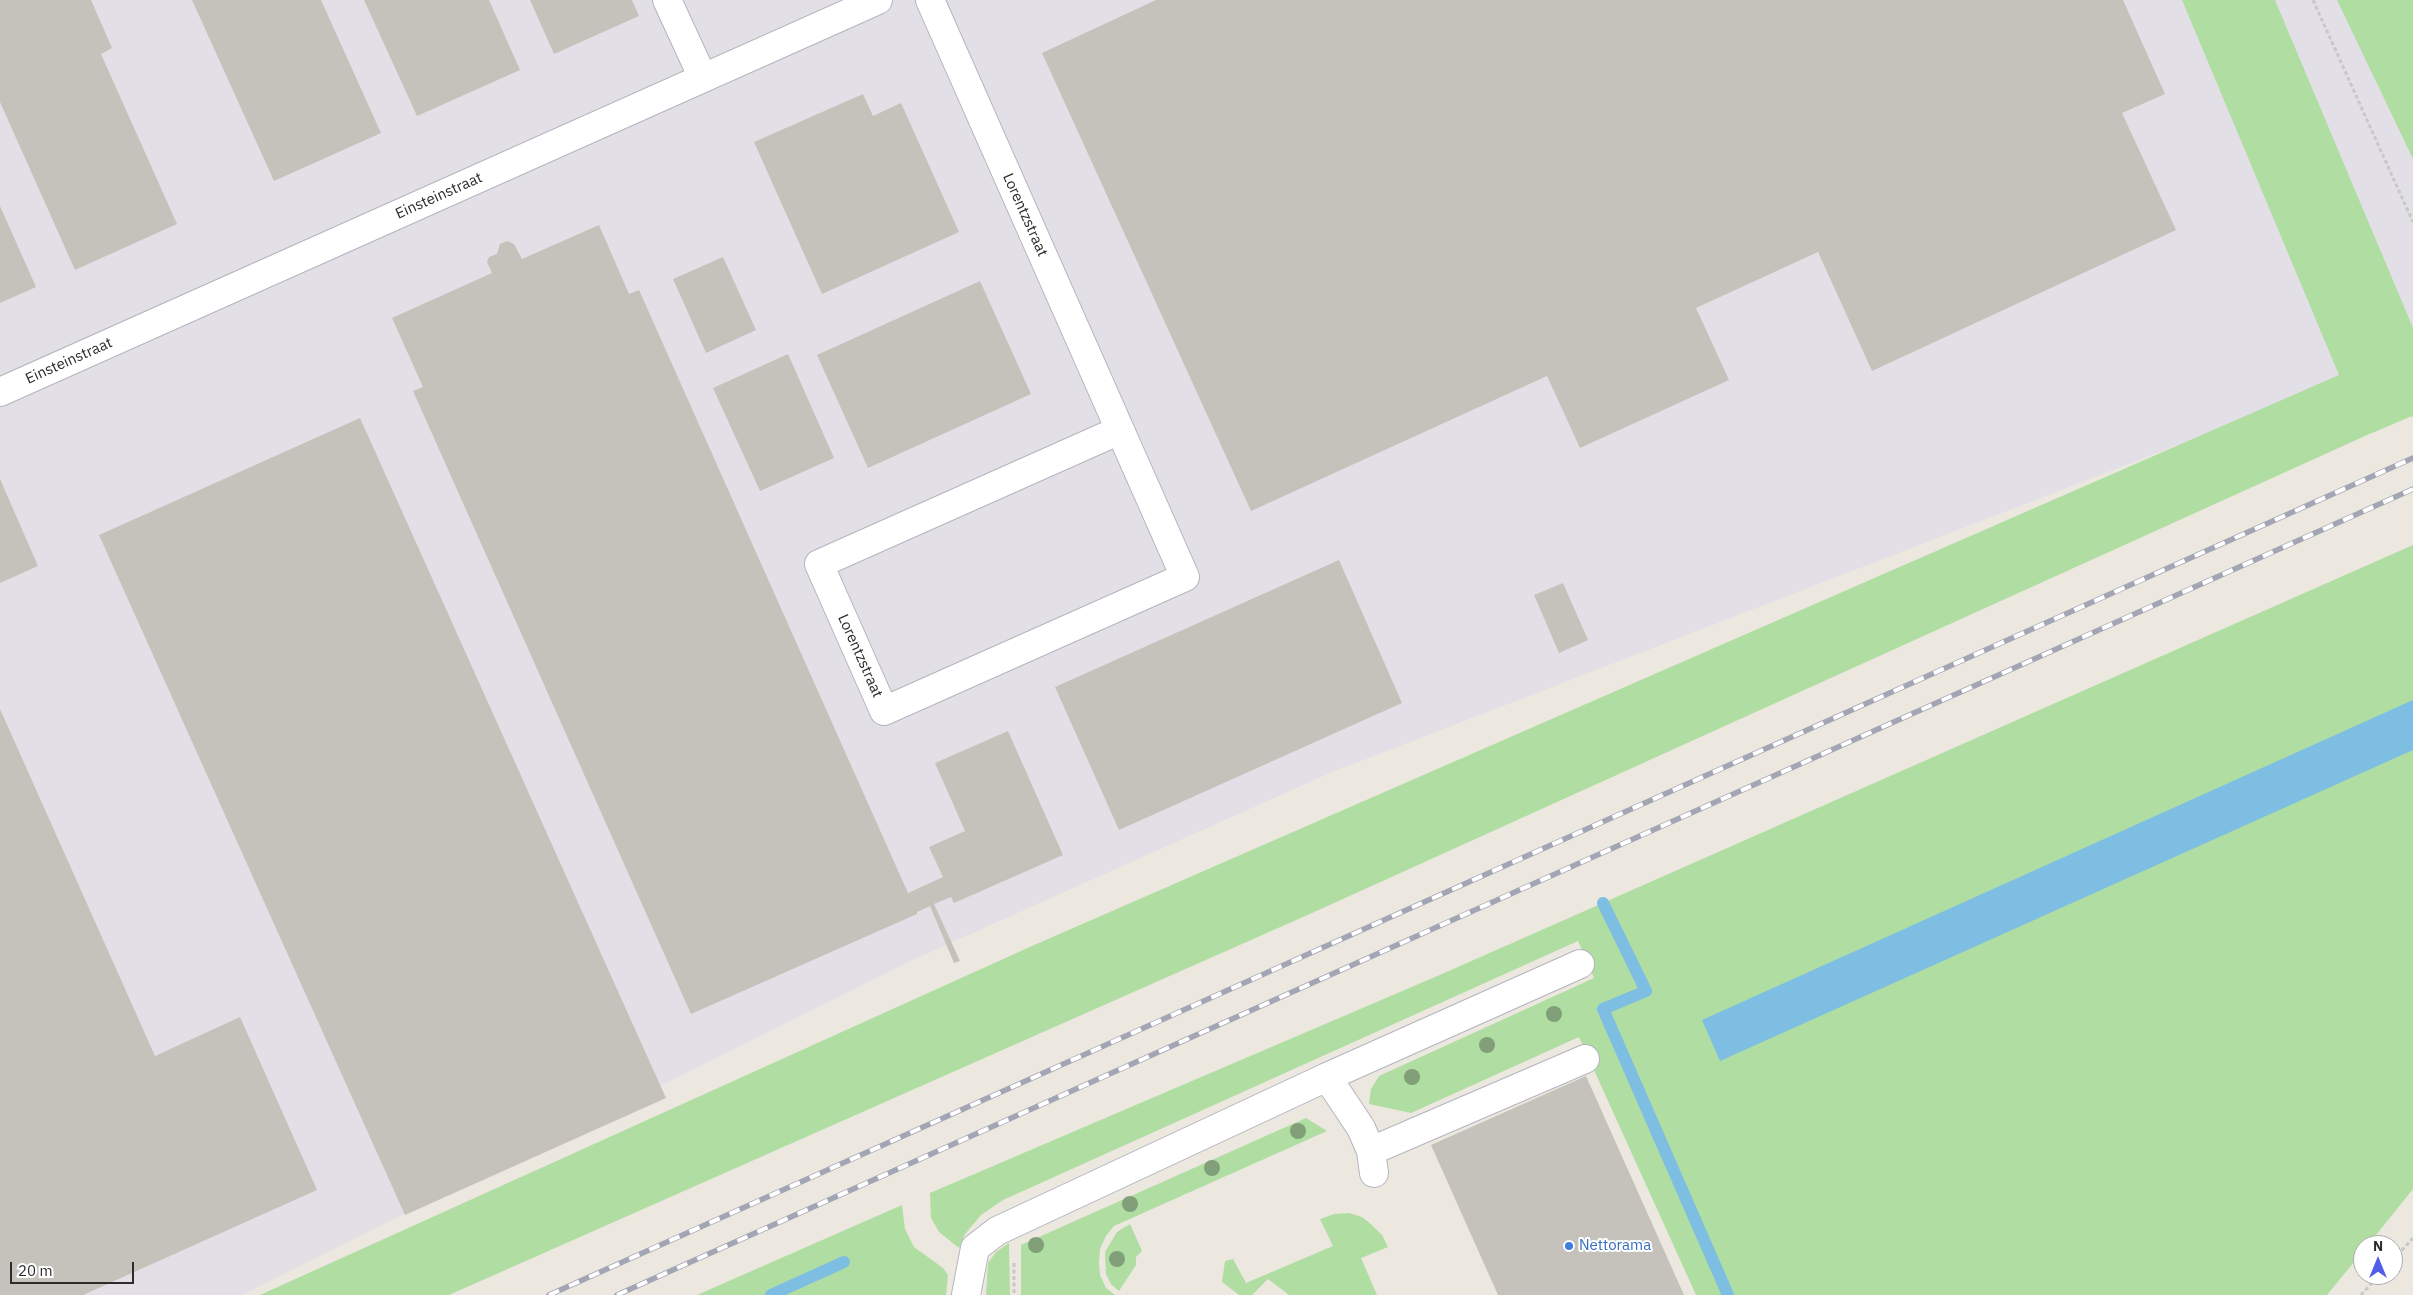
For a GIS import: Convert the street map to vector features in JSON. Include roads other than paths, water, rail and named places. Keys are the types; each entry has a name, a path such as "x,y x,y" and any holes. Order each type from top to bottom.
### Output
{"street":[{"path":"667,0 702,78"},
{"name":"Einsteinstraat","path":"0,392 702,78 830,10 878,0"},
{"name":"Lorentzstraat","path":"930,0 1185,577 884,711 819,564 1120,430"},
{"path":"966,1295 975,1248 997,1231 1327,1077 1580,964"},
{"path":"1327,1077 1361,1128 1372,1162 1585,1059"}],"water":[{"path":"2413,700 2413,750 1720,1061 1702,1020"}],"waterway":[{"path":"1603,903 1646,991 1603,1009 1728,1295"},
{"path":"771,1295 844,1262"}],"railway":[{"path":"549,1295 2413,458"},
{"path":"617,1295 2413,489"}],"place":[{"name":"Nettorama","path":"1569,1246"}]}
